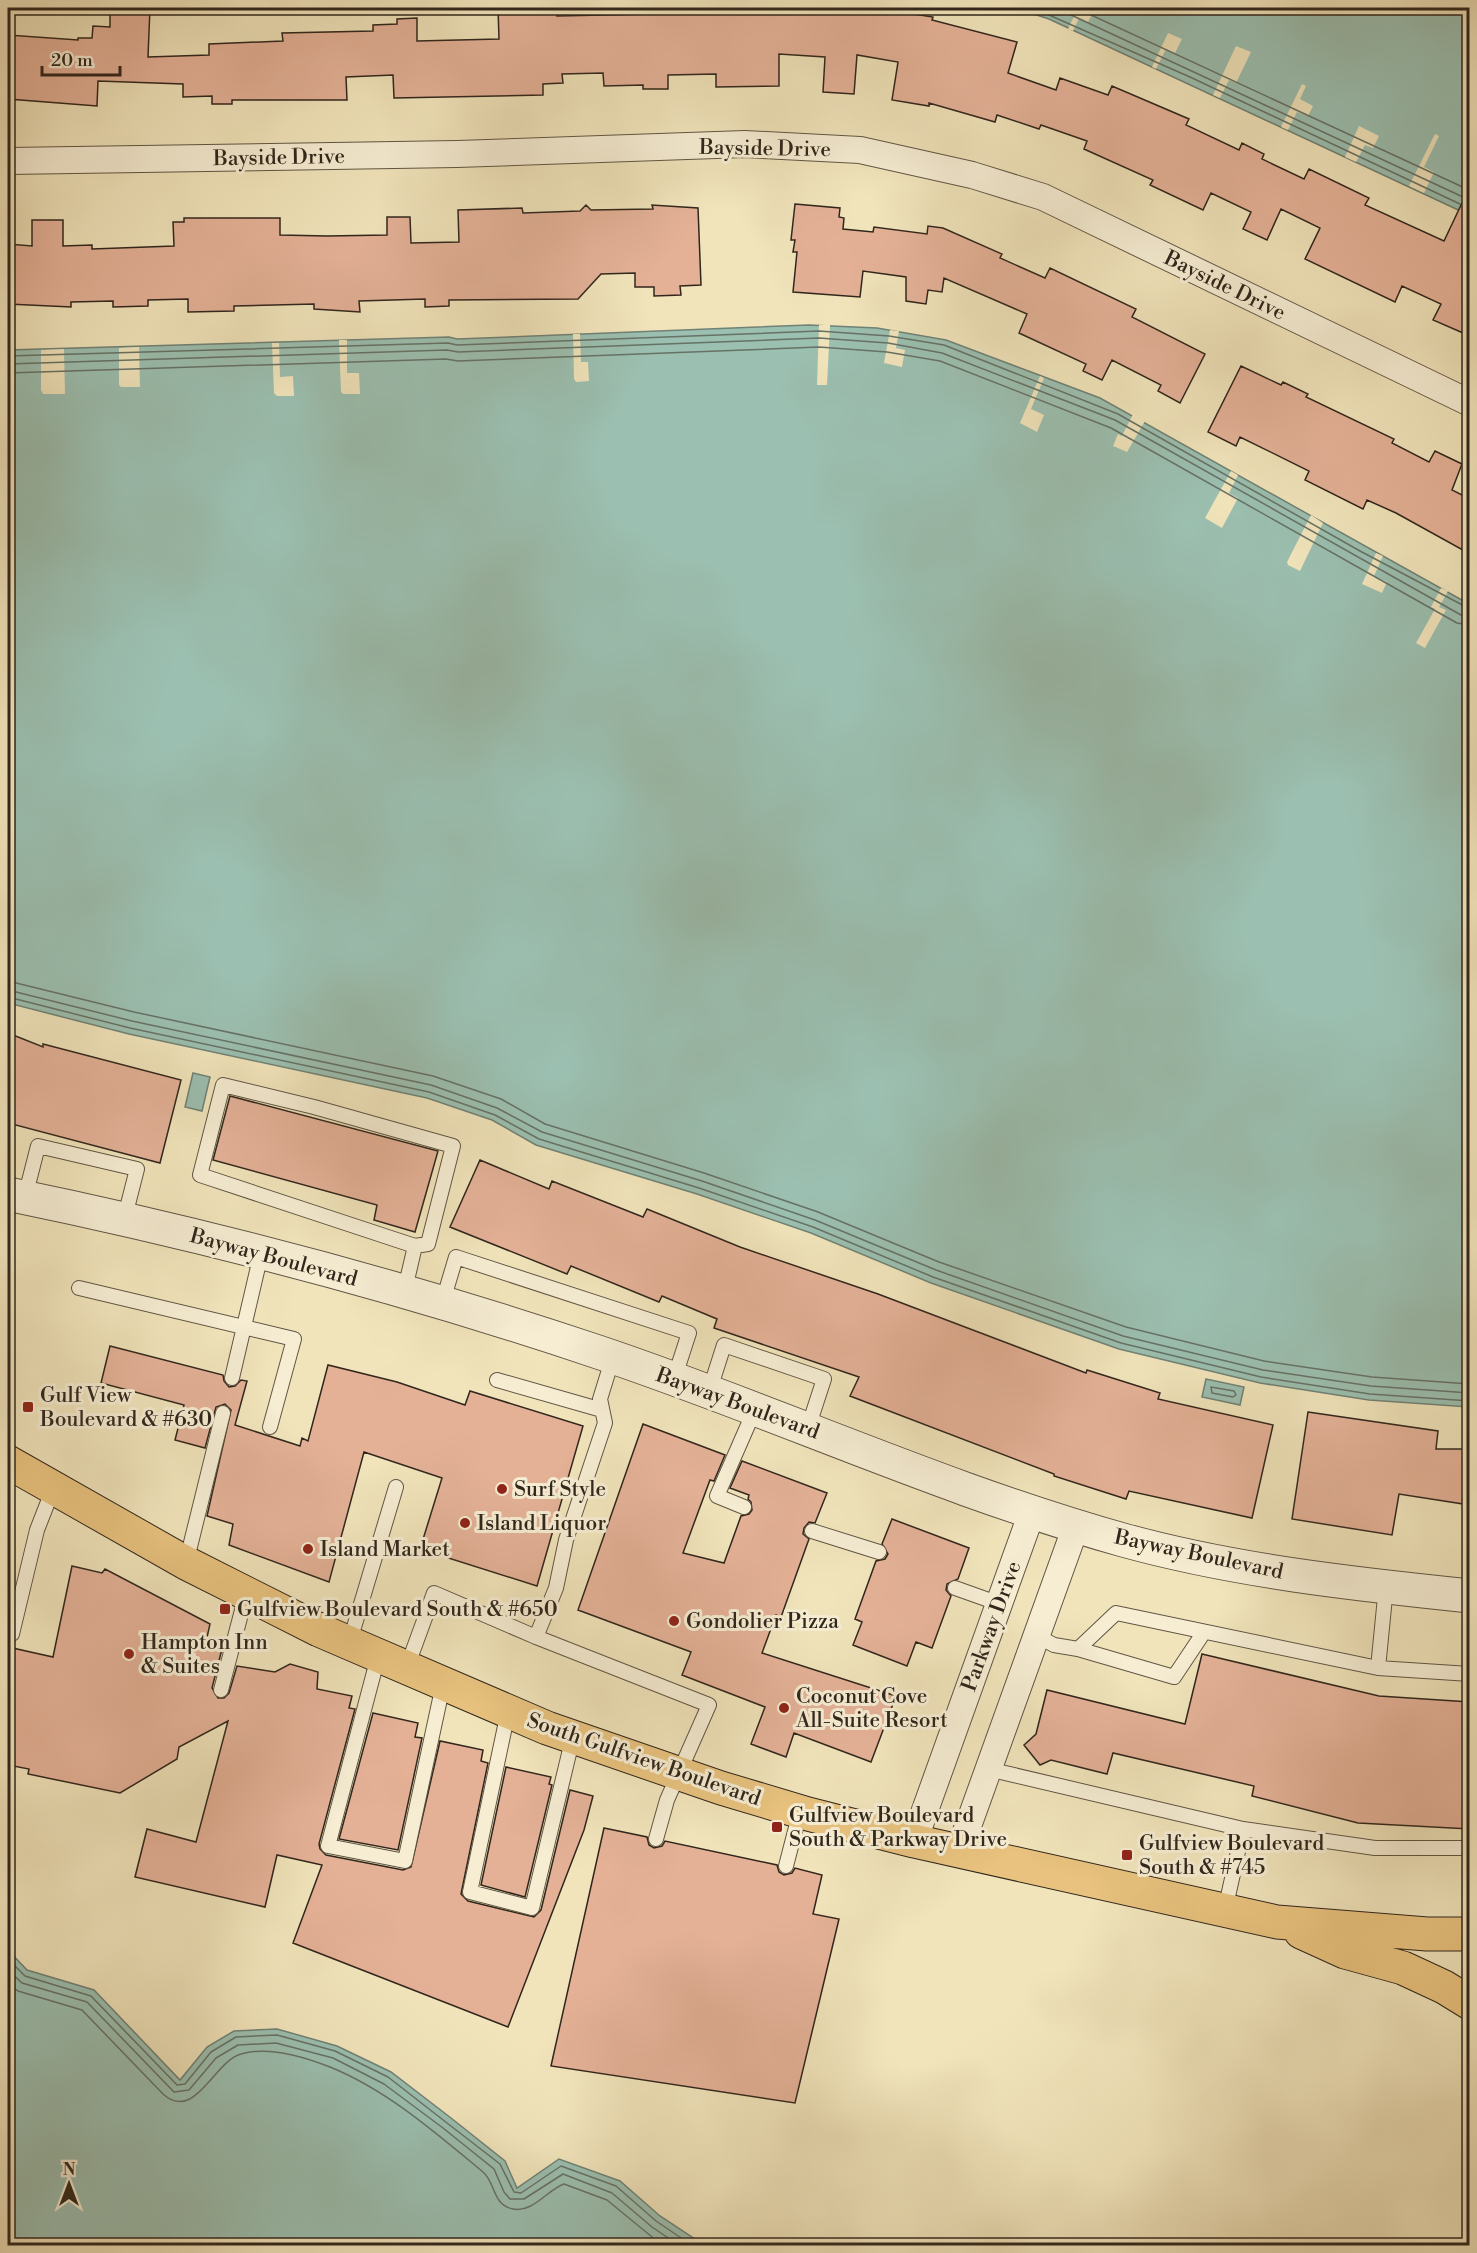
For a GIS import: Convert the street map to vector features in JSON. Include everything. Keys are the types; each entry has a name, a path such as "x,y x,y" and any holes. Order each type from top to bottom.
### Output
{"main road":[{"name":"South Gulfview Boulevard","path":"8,1462 186,1563 246,1595 349,1644 508,1712 681,1774 800,1812 914,1841 1277,1922 1427,1934 1470,1934"},
{"path":"1277,1922 1345,1952 1403,1968 1444,1987 1470,2003"}],"street":[{"name":"Bayside Drive","path":"8,161 445,154 745,144 861,150 972,175 1043,197 1470,403"},
{"name":"Bayway Boulevard","path":"16,1196 261,1254 442,1304 613,1357 1032,1512 1128,1541 1252,1568 1470,1596"},
{"name":"Parkway Drive","path":"914,1841 1032,1512"},
{"path":"959,1851 1076,1526"}],"lane":[{"path":"223,1085 314,1107 453,1146 428,1244 415,1246 200,1175 223,1085"},
{"path":"16,1196 38,1146 137,1169 124,1220"},
{"path":"404,1293 415,1246"},
{"path":"232,1378 261,1254"},
{"path":"442,1304 456,1257 689,1333 674,1379"},
{"path":"79,1288 294,1338 270,1427"},
{"path":"709,1392 724,1345 824,1379 808,1428"},
{"path":"536,1637 556,1588 566,1540 605,1423 600,1399 613,1357"},
{"path":"497,1380 602,1410"},
{"path":"744,1507 717,1496 756,1409"},
{"path":"186,1563 223,1413"},
{"path":"349,1644 396,1487"},
{"path":"8,1633 12,1634 37,1530 53,1489"},
{"path":"812,1531 879,1552"},
{"path":"1378,1668 1386,1587"},
{"path":"955,1588 1000,1604"},
{"path":"443,1685 405,1861 328,1846 392,1663 434,1593 536,1637 709,1705 681,1774 667,1800 656,1839"},
{"path":"221,1690 246,1595"},
{"path":"1078,1649 1116,1613 1378,1668 1470,1674"},
{"path":"1037,1636 1054,1645 1078,1649 1174,1677 1204,1632"},
{"path":"508,1712 470,1892 532,1908 573,1737"},
{"path":"988,1769 1243,1829 1375,1848 1470,1848"},
{"path":"786,1866 800,1812"},
{"path":"1225,1910 1243,1829"}],"water":[{"path":"1015,8 1469,8 1469,215 1049,19"},
{"path":"809,325 877,328 946,340 1100,398 1469,604 1469,1407 1369,1400 1260,1383 1119,1349 931,1283 811,1233 697,1194 536,1145 492,1120 427,1098 129,1034 8,1003 8,350 449,337 457,339"},
{"path":"193,1073 210,1077 202,1111 185,1107"},
{"path":"1206,1379 1244,1387 1240,1405 1202,1397"},
{"path":"8,1950 27,1970 94,1990 180,2080 207,2047 234,2031 277,2029 337,2046 391,2072 451,2118 505,2161 517,2188 559,2159 620,2181 660,2216 704,2245 8,2245"}],"pier":[{"path":"1078,8 1095,8 1088,22 1079,18 1073,31 1068,29"},
{"path":"1168,33 1182,39 1175,53 1166,49 1156,69 1152,67"},
{"path":"1236,46 1251,52 1236,83 1229,80 1220,98 1213,95"},
{"path":"1302,84 1306,86 1300,99 1313,106 1308,116 1297,112 1288,130 1281,127"},
{"path":"1359,126 1379,136 1373,148 1365,145 1356,162 1345,157"},
{"path":"1435,134 1439,136 1424,167 1434,172 1424,193 1409,186"},
{"path":"819,325 830,325 827,385 817,385"},
{"path":"890,330 899,331 896,348 905,350 902,367 884,363"},
{"path":"573,334 580,334 581,362 588,362 589,381 576,382 574,379"},
{"path":"339,340 347,340 347,373 359,373 360,394 341,392"},
{"path":"272,343 279,343 280,377 293,376 294,396 277,396 274,393"},
{"path":"139,347 140,387 121,387 119,385 119,348"},
{"path":"64,349 65,394 43,394 41,390 41,350"},
{"path":"1040,376 1044,378 1031,409 1044,415 1037,432 1020,423"},
{"path":"1133,414 1145,421 1127,452 1113,446 1118,434 1122,436"},
{"path":"1231,471 1238,475 1229,493 1238,498 1222,528 1205,518"},
{"path":"1311,515 1323,523 1300,571 1288,565 1287,562"},
{"path":"1376,553 1383,556 1374,576 1387,582 1382,593 1362,584"},
{"path":"1441,588 1448,591 1439,607 1446,610 1425,648 1416,643 1435,609 1431,607"}],"building":[{"path":"110,8 150,8 148,57 209,55 209,44 283,41 282,33 373,31 373,25 397,24 397,19 417,18 417,41 499,39 498,8 557,8 557,16 651,14 651,8 750,8 750,13 796,13 796,8 814,8 893,13 894,11 933,17 932,20 1017,42 1008,73 1056,90 1060,78 1108,95 1112,86 1189,119 1186,125 1239,150 1242,143 1264,154 1262,159 1304,179 1309,169 1369,198 1365,205 1444,241 1470,186 1470,336 1433,320 1441,304 1402,286 1395,302 1305,259 1320,228 1281,209 1267,240 1243,229 1251,212 1211,193 1203,210 1150,185 1153,180 1084,149 1087,141 1041,125 1039,129 997,115 995,122 929,103 929,106 892,100 898,62 857,55 854,94 823,92 825,57 779,54 779,86 716,87 716,74 668,75 668,89 643,89 643,85 604,86 603,73 562,74 563,83 543,84 543,95 394,98 393,75 346,77 347,100 232,100 232,104 212,104 212,96 183,97 183,84 98,81 97,106 8,99 8,35 78,40 78,38 92,38 93,26 110,27"},
{"path":"795,204 840,208 839,217 844,218 843,229 873,232 874,227 927,234 928,226 943,228 1002,254 1000,258 1045,278 1050,268 1136,309 1132,317 1205,354 1180,403 1158,391 1161,385 1112,360 1102,380 1083,371 1086,364 1019,333 1027,314 944,278 942,292 928,290 926,304 906,301 906,277 863,271 860,297 793,292 797,252 793,252 795,240 791,240"},
{"path":"586,205 591,210 653,209 652,205 698,208 701,285 680,286 681,295 654,296 654,287 635,287 635,273 601,274 578,299 449,300 449,306 425,307 425,299 359,301 360,312 314,309 314,304 234,306 234,311 188,312 188,299 148,300 148,306 113,307 113,301 71,302 71,307 8,304 8,244 32,246 32,220 63,220 63,246 92,245 92,249 174,246 173,222 184,222 184,218 280,218 280,235 327,236 387,235 387,217 410,217 411,243 459,242 458,210 522,208 523,213 580,211"},
{"path":"1241,366 1281,385 1283,382 1308,394 1306,397 1394,439 1392,443 1429,462 1435,451 1462,464 1452,490 1470,499 1470,554 1396,513 1367,500 1363,509 1305,480 1309,471 1240,437 1236,446 1208,432"},
{"path":"8,1033 43,1047 43,1044 181,1080 160,1163 8,1123"},
{"path":"230,1096 438,1151 415,1232 374,1220 377,1205 213,1160"},
{"path":"480,1160 549,1189 552,1181 643,1217 647,1209 740,1247 878,1294 1086,1373 1087,1370 1160,1393 1158,1399 1273,1425 1252,1518 1129,1491 1126,1499 1054,1476 1054,1474 850,1396 859,1377 714,1328 717,1319 662,1296 659,1302 571,1266 567,1274 450,1227"},
{"path":"110,1346 223,1375 229,1387 235,1386 241,1380 247,1381 235,1425 300,1446 302,1438 308,1441 328,1365 397,1382 465,1405 470,1391 583,1426 537,1586 420,1549 442,1478 364,1452 329,1582 229,1545 233,1524 207,1516 231,1410 225,1404 216,1407 205,1448 175,1440 184,1405 101,1383"},
{"path":"1308,1412 1438,1431 1436,1449 1470,1449 1470,1505 1399,1494 1392,1535 1292,1519"},
{"path":"643,1424 725,1455 714,1481 710,1480 683,1553 724,1563 741,1516 749,1514 752,1510 749,1495 730,1488 742,1461 827,1493 815,1523 809,1522 804,1528 803,1534 809,1539 781,1617 776,1615 762,1653 896,1696 871,1762 794,1733 786,1757 751,1744 765,1707 682,1675 691,1652 578,1610"},
{"path":"892,1519 969,1548 958,1579 947,1584 946,1590 951,1596 932,1648 916,1642 907,1666 853,1645 862,1622 855,1619 876,1561 885,1559 888,1554 882,1544"},
{"path":"72,1566 102,1573 105,1569 210,1624 206,1642 223,1645 212,1688 218,1698 224,1698 229,1693 237,1666 275,1672 290,1664 318,1672 317,1689 352,1696 349,1708 355,1709 319,1844 320,1849 326,1855 403,1870 411,1867 440,1741 483,1750 481,1761 488,1763 461,1894 468,1901 534,1917 541,1910 570,1790 593,1796 584,1830 508,2027 293,1943 322,1865 277,1855 265,1907 135,1877 147,1829 196,1842 228,1721 179,1747 177,1759 120,1793 28,1774 29,1769 8,1765 8,1647 53,1657"},
{"path":"1202,1654 1379,1696 1470,1702 1470,1829 1358,1823 1252,1796 1254,1786 1113,1753 1107,1774 1051,1760 1040,1765 1024,1745 1036,1734 1047,1690 1185,1724"},
{"path":"373,1713 418,1723 415,1737 422,1738 398,1850 339,1839"},
{"path":"506,1767 551,1777 549,1784 552,1785 525,1897 481,1885"},
{"path":"604,1828 647,1837 649,1845 654,1848 662,1846 665,1841 777,1865 779,1872 784,1875 792,1873 795,1868 822,1875 813,1914 839,1919 795,2103 551,2066"}],"place":[{"name":"Gulf View Boulevard & #630","path":"28,1407"},
{"name":"Surf Style","path":"502,1489"},
{"name":"Island Liquor","path":"465,1523"},
{"name":"Island Market","path":"308,1549"},
{"name":"Gulfview Boulevard South & #650","path":"225,1609"},
{"name":"Gondolier Pizza","path":"674,1621"},
{"name":"Hampton Inn & Suites","path":"129,1654"},
{"name":"Coconut Cove All-Suite Resort","path":"784,1708"},
{"name":"Gulfview Boulevard South & Parkway Drive","path":"777,1827"},
{"name":"Gulfview Boulevard South & #745","path":"1127,1855"}]}
